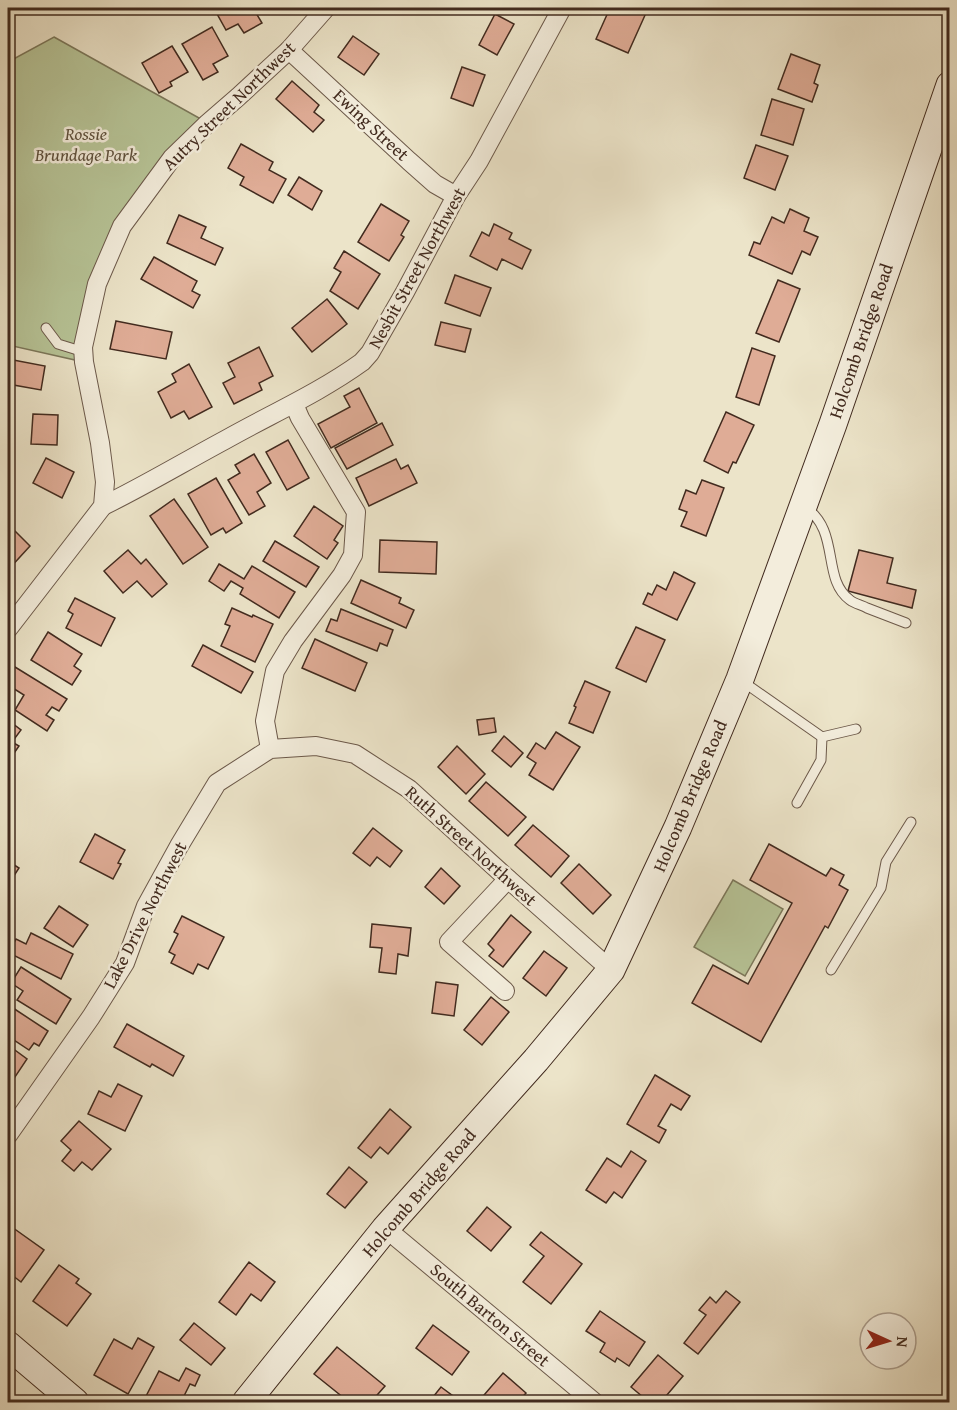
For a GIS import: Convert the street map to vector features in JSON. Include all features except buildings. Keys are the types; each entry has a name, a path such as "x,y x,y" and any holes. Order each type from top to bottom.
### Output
{"street":[{"name":"Autry Street Northwest","path":"103,506 105,482 84,362 84,346 98,284 122,226 172,158 289,50 326,8"},
{"name":"Nesbit Street Northwest","path":"103,506 294,404 362,362 370,353 405,292 456,196 479,161 562,8"},
{"name":"Ewing Street","path":"289,50 435,184 456,196"},
{"name":"Holcomb Bridge Road","path":"246,1402 385,1229 536,1060 611,970 678,827 740,679 833,424 948,95"},
{"path":"270,749 265,721 275,671 293,641 342,575 353,555 356,512 294,404"},
{"path":"8,629 103,506"},
{"name":"Ruth Street Northwest","path":"248,763 270,749 316,746 354,754 410,789 611,970"},
{"name":"Lake Drive Northwest","path":"8,1135 91,1017 125,963 146,906 217,783 248,763"},
{"path":"505,991 449,942 508,879"},
{"name":"South Barton Street","path":"385,1229 594,1402"},
{"path":"8,1345 75,1402"}],"lane":[{"path":"46,328 58,344 84,352"},
{"path":"803,506 814,513 825,529 835,577 842,592 851,601 906,623"},
{"path":"740,679 822,737 856,729"},
{"path":"797,803 821,760 822,737"},
{"path":"831,970 881,888 886,862 911,822"}],"green space":[{"name":"Rossie Brundage Park","path":"54,37 208,123 122,226 84,362 8,345 8,62"},
{"path":"733,880 783,909 745,976 694,947"}]}
